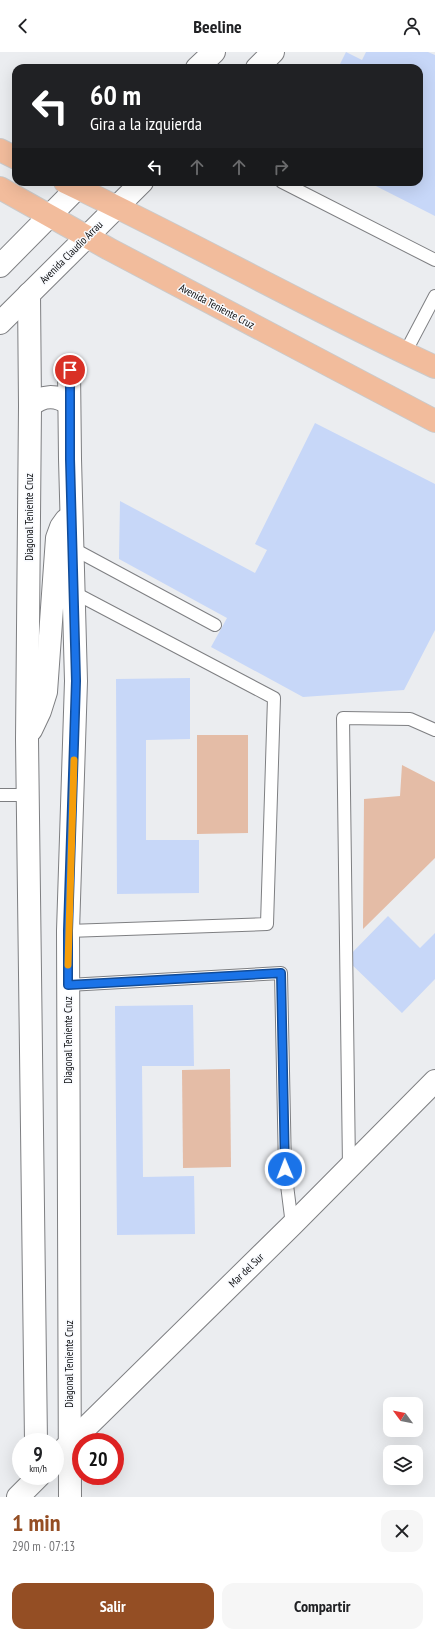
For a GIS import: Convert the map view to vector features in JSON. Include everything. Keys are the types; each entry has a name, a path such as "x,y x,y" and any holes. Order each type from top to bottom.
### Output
{"main road":[{"path":"0,150 12,156"},
{"path":"79,186 405,353 435,366"},
{"name":"Avenida Teniente Cruz","path":"0,188 87,237 435,421"}],"street":[{"path":"202,64 214,52"},
{"path":"261,64 273,52"},
{"path":"0,266 49,216 73,186"},
{"name":"Avenida Claudio Arrau","path":"0,323 138,186"},
{"name":"Diagonal Teniente Cruz","path":"29,294 30,406 27,739 36,1433"},
{"name":"Diagonal Teniente Cruz","path":"62,1433 68,931 76,681 71,512 69,404 70,370"},
{"path":"30,406 35,401 49,396 63,400 69,404"},
{"name":"Diagonal Teniente Cruz","path":"27,739 40,711 46,692 57,538 61,527 71,512"},
{"name":"Mar del Sur","path":"64,1449 292,1225 435,1081"},
{"name":"Diagonal Teniente Cruz","path":"64,1462 70,1497"},
{"path":"18,1497 33,1485"}],"lane":[{"path":"290,186 435,260"},
{"path":"405,353 435,296"},
{"path":"72,548 215,624"},
{"path":"68,931 267,924 274,698 73,592"},
{"path":"349,1167 343,718 410,719 435,730"},
{"path":"0,795 28,795"},
{"path":"68,985 281,973 285,1169 292,1225"}],"shaded area":[{"path":"197,735 248,735 248,833 197,834"},
{"path":"402,765 435,782 435,858 363,929 364,799 400,796"},
{"path":"230,1069 231,1167 183,1168 182,1070"}],"building":[{"path":"346,52 362,60 366,52 428,52 435,55 435,216 376,186 423,186 423,64 340,64"},
{"path":"315,423 435,484 435,630 404,690 303,697 211,647 227,618 119,559 120,501 255,573 267,550 255,544"},
{"path":"190,678 190,739 146,740 146,840 199,840 199,893 117,894 116,679"},
{"path":"388,916 420,948 435,933 435,979 402,1013 346,959"},
{"path":"193,1005 194,1066 142,1066 143,1177 194,1176 195,1234 117,1235 115,1006"}],"slow traffic":[{"path":"68,965 74,760"}],"route":[{"path":"70,370 70,459 76,681 68,931 68,985 281,973 285,1169"}]}
